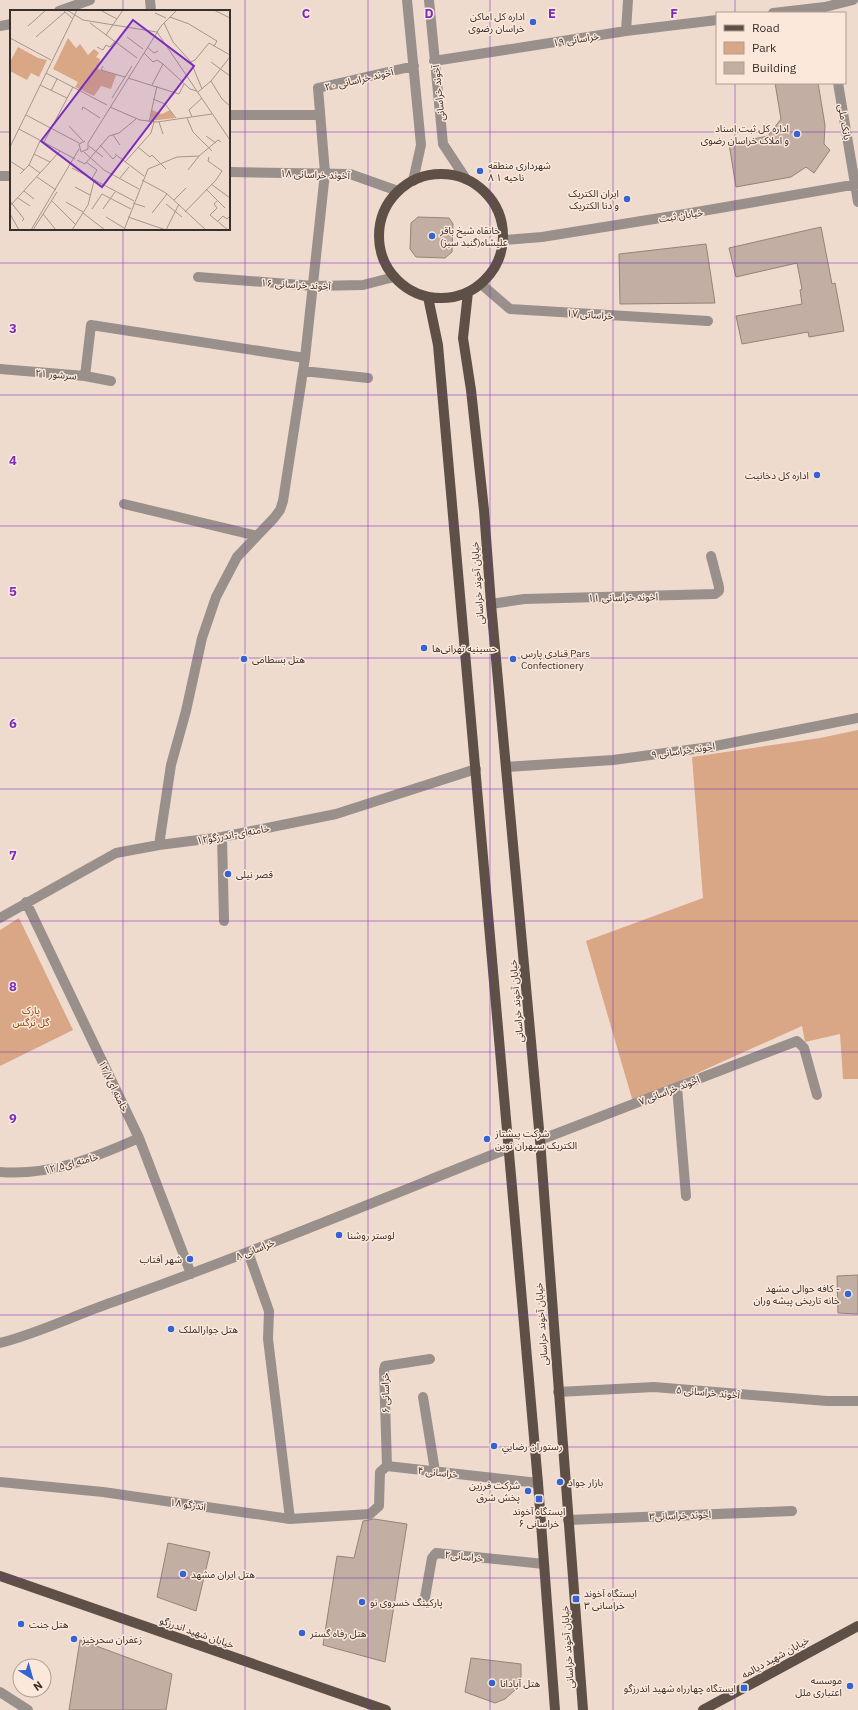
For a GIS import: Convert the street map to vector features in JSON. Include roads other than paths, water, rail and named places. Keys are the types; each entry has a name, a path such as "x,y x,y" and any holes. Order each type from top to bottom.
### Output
{"main road":[{"path":"448,174 466,179 482,189 495,203 502,221 504,240 500,257 493,272 481,284 468,292 448,298 428,297 410,290 394,278 384,261 379,243 380,224 386,206 398,191 413,181 430,175 448,174"},
{"name":"خیابان آخوند خراسانی","path":"468,292 463,338 471,390 484,510 491,604 540,1140 568,1520 576,1599 583,1710"},
{"name":"خیابان آخوند خراسانی","path":"428,297 438,344 476,769 507,1149 538,1483 555,1710"},
{"name":"خیابان شهید اندرزگو","path":"0,1576 386,1710"},
{"name":"خیابان شهید دیالمه","path":"703,1710 858,1626"}],"street":[{"path":"62,10 90,0"},
{"path":"150,0 151,10"},
{"path":"407,0 421,145 413,181"},
{"name":"آخوند خراسانی","path":"429,0 443,144 466,179"},
{"path":"626,31 628,0"},
{"path":"791,12 826,10 853,0"},
{"name":"خراسانی ۱۹","path":"434,61 626,31 716,20"},
{"path":"0,26 10,24"},
{"name":"آخوند خراسانی ۲۰","path":"159,845 171,765 186,711 202,638 213,604 237,557 280,510 305,358 314,286 325,173 318,88 414,66"},
{"name":"بانک ملی","path":"838,84 858,202"},
{"path":"230,115 320,115"},
{"name":"آخوند خراسانی ۱۸","path":"230,172 350,174 398,191"},
{"name":"خیابان ثبت","path":"504,240 542,237 856,185"},
{"name":"آخوند خراسانی ۱۶","path":"198,277 314,286 363,285 394,278"},
{"name":"خراساتی ۱۷","path":"481,284 510,309 708,321"},
{"path":"85,376 92,325 305,358"},
{"name":"سرشور ۲۱","path":"0,369 85,376 111,381"},
{"path":"303,371 368,378"},
{"path":"124,504 257,536"},
{"name":"اخوند خراسانی ۱۱","path":"491,604 524,599 715,594 719,591 719,587 711,556"},
{"name":"اخوند خراسانی ۹","path":"506,767 613,760 695,749 858,718"},
{"name":"خامنه‌ای-اندرزگو۱۲","path":"0,918 116,852 222,837 336,814 476,769"},
{"path":"222,837 224,921"},
{"name":"خامنه ای۱۲/۷","path":"26,902 139,1138 191,1274"},
{"name":"اخوند خراسانی ۷","path":"540,1140 797,1041 804,1048 817,1095"},
{"path":"677,1087 686,1196"},
{"name":"خامنه ای۱۲/۵","path":"0,1172 31,1173 58,1168 101,1155 139,1138"},
{"name":"خراسانی ۸","path":"0,1343 40,1332 97,1307 191,1274 507,1149"},
{"path":"248,1252 269,1311 268,1339 290,1519"},
{"name":"خراسانی ۶","path":"387,1466 385,1366 430,1358"},
{"name":"آخوند خراسانی ۵","path":"558,1392 654,1387 827,1401 858,1401"},
{"path":"423,1397 435,1471"},
{"name":"خراسانی ۴","path":"387,1466 538,1483"},
{"name":"اندزگو ۱۸","path":"0,1482 102,1492 290,1519 370,1514 379,1506 380,1472 387,1466"},
{"name":"اخوند خراسانی۳","path":"568,1520 792,1511"},
{"name":"خراسانی۲","path":"424,1603 432,1558 436,1553 544,1564"},
{"path":"0,1692 28,1710"}],"place":[{"name":"اداره کل اماکن خراسان رضوی","path":"533,22"},
{"name":"اداره کل ثبت اسناد و املاک خراسان رضوی","path":"797,134"},
{"name":"شهرداری منطقه ۸ ناحیه ۱","path":"480,171"},
{"name":"ایران الکتریک و دنا الکتریک","path":"627,199"},
{"name":"خانقاه شیخ باقر علیشاه(گنبد سبز)","path":"432,236"},
{"name":"اداره کل دخانیت","path":"817,475"},
{"name":"حسینیه تهرانی‌ها","path":"424,648"},
{"name":"هتل بسطامی","path":"244,659"},
{"name":"قنادی پارس Pars Confectionery","path":"513,659"},
{"name":"قصر نیلی","path":"228,874"},
{"name":"شرکت پیشتاز الکتریک سپهران نوین","path":"487,1139"},
{"name":"لوستر روشنا","path":"339,1235"},
{"name":"شهر أفتاب","path":"190,1259"},
{"name":"کافه حوالی مشهد - خانه تاریخی پیشه وران","path":"848,1294"},
{"name":"هتل جوارالملک","path":"171,1329"},
{"name":"رستوران رضايي","path":"494,1446"},
{"name":"بازار جواد","path":"560,1482"},
{"name":"شركت فرزين پخش شرق","path":"528,1491"},
{"name":"ایستگاه آخوند خراسانی ۶","path":"539,1499"},
{"name":"هتل ایران مشهد","path":"183,1574"},
{"name":"ایستگاه آخوند خراسانی ۳","path":"576,1599"},
{"name":"پارکینگ خسروی نو","path":"362,1602"},
{"name":"هتل جنت","path":"21,1624"},
{"name":"هتل رفاه گستر","path":"302,1633"},
{"name":"زعفران سحرخیز","path":"74,1639"},
{"name":"هتل آپادانا","path":"492,1683"},
{"name":"موسسه اعتباری ملل","path":"850,1686"},
{"name":"ایستگاه چهارراه شهید اندرزگو","path":"744,1688"}],"park label":[{"name":"پارک گل نرگس","path":"31,1016"}]}
